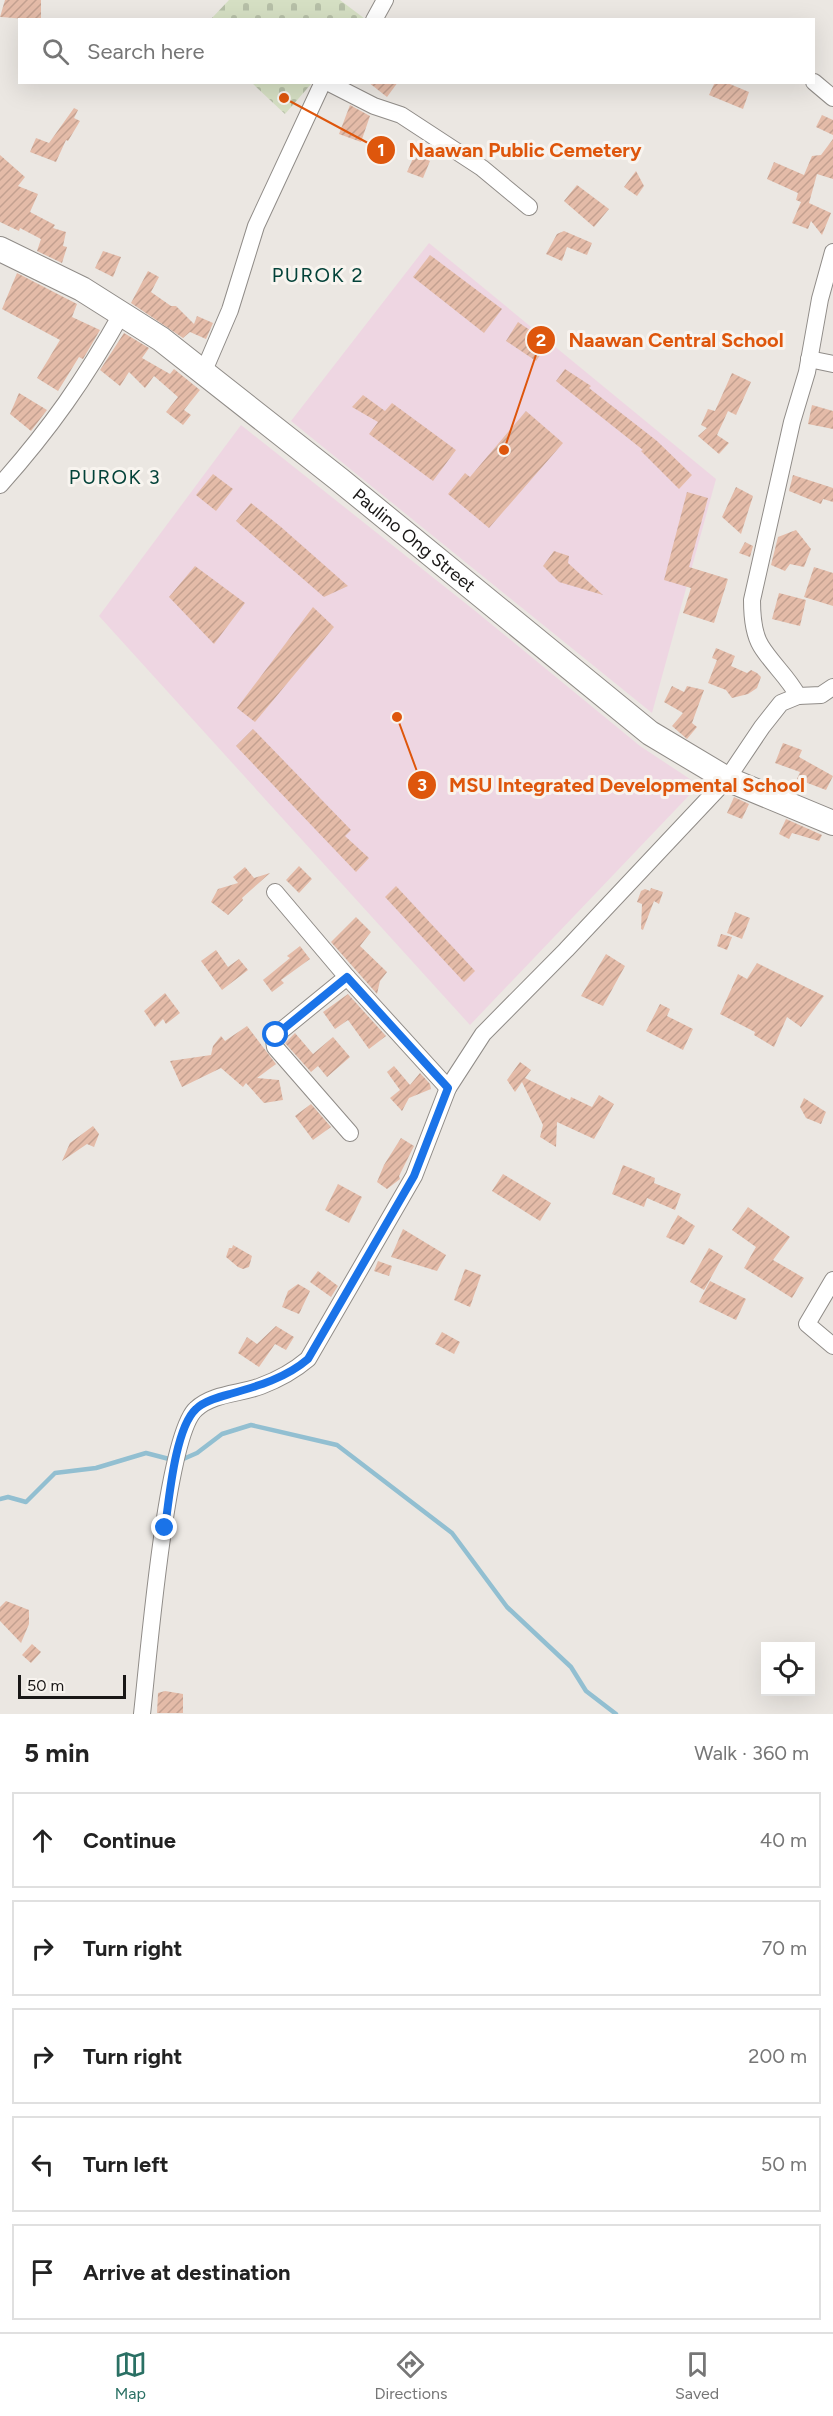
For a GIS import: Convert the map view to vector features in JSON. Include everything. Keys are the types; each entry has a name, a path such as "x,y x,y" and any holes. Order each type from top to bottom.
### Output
{"street":[{"path":"375,18 385,0"},
{"path":"203,373 230,310 256,226 324,84"},
{"path":"329,84 374,106 401,115 482,168 529,207"},
{"path":"815,84 833,98"},
{"name":"Paulino Ong Street","path":"0,249 82,289 161,339 340,480 650,733 727,779 833,823"},
{"path":"798,696 792,684 760,645 753,622 752,600 792,422 804,386 820,299 833,252"},
{"path":"0,485 68,403 122,313"},
{"path":"809,359 833,364"},
{"path":"142,1714 172,1474 189,1418 195,1409 204,1403 261,1387 299,1367 308,1359 414,1176 448,1088 491,1026 566,951 727,779 781,703 798,696 821,695 833,687"},
{"path":"276,892 347,977 448,1088"},
{"path":"347,977 282,1030 274,1040 275,1047 350,1133"},
{"path":"833,1280 807,1324 833,1346"}],"shaded area":[{"path":"429,243 716,479 652,713 291,421"},
{"path":"241,425 474,610 640,746 699,785 470,1025 99,616"}],"green space":[{"path":"229,0 340,0 364,18 212,18"},
{"path":"253,84 311,84 285,114"}],"building":[{"path":"5,0 41,0 41,18 0,17"},
{"path":"371,84 397,84 387,97"},
{"path":"714,84 730,84 749,92 743,109 709,95"},
{"path":"350,105 370,116 361,142 339,134"},
{"path":"74,108 78,110 74,118 80,121 68,141 66,140 56,162 30,152 36,138 49,143"},
{"path":"822,115 833,120 833,135 816,127"},
{"path":"833,139 833,179 817,174 809,203 831,213 822,235 811,221 808,229 792,223 801,202 796,200 798,193 767,179 774,162 804,175 812,156 821,155"},
{"path":"415,154 430,161 423,178 407,172"},
{"path":"0,155 25,177 18,186 38,194 30,212 55,225 53,228 66,232 63,246 67,247 62,263 37,251 41,239 20,228 19,231 0,222"},
{"path":"636,171 644,186 637,196 624,187"},
{"path":"577,185 609,209 594,227 564,201"},
{"path":"564,231 592,243 587,255 567,247 562,261 546,254 557,234"},
{"path":"103,251 121,257 113,277 95,268"},
{"path":"430,255 502,309 484,333 413,277"},
{"path":"148,271 159,277 151,292 171,306 176,306 194,324 197,316 213,323 206,339 190,332 183,338 131,303"},
{"path":"17,273 77,304 72,317 100,330 83,359 79,357 58,391 37,378 60,340 2,309"},
{"path":"518,322 549,343 536,361 506,341"},
{"path":"124,333 149,348 142,358 170,374 174,369 200,390 184,410 191,415 183,425 166,412 178,397 154,376 145,388 129,372 120,386 100,370"},
{"path":"565,369 591,386 589,388 657,441 692,475 679,489 641,451 643,450 556,381"},
{"path":"732,373 751,382 736,415 728,411 717,435 729,443 719,454 698,436 707,428 701,425 708,409 715,411"},
{"path":"19,393 47,410 31,431 10,414"},
{"path":"363,395 385,411 392,403 456,450 433,481 369,434 378,422 352,407"},
{"path":"812,405 833,411 833,429 808,424"},
{"path":"526,411 563,443 489,528 448,494 465,473 470,477"},
{"path":"213,474 233,489 216,511 196,495"},
{"path":"793,475 833,488 833,502 823,499 821,504 789,491"},
{"path":"736,487 753,496 741,534 722,517"},
{"path":"687,492 708,498 689,567 728,579 714,623 683,613 691,588 664,580"},
{"path":"251,503 348,586 324,597 236,521"},
{"path":"796,530 811,549 804,567 790,564 785,571 771,565 778,537"},
{"path":"745,542 753,546 750,557 739,553"},
{"path":"554,551 569,556 568,563 603,595 559,582 543,566"},
{"path":"195,566 245,603 214,644 169,597"},
{"path":"814,567 833,573 833,606 804,597"},
{"path":"779,593 806,600 800,626 772,619"},
{"path":"313,607 334,627 255,722 237,708"},
{"path":"716,648 735,656 731,666 747,673 751,670 757,673 761,677 757,688 748,694 732,698 726,690 708,683 717,660 712,658"},
{"path":"672,686 684,692 687,686 704,690 692,723 697,727 687,739 672,726 683,713 664,702"},
{"path":"253,729 351,830 345,836 369,858 356,872 236,746"},
{"path":"783,743 802,750 799,757 833,776 826,790 797,779 800,772 775,763"},
{"path":"734,797 749,804 742,819 727,813"},
{"path":"786,819 822,835 819,841 792,833 789,839 779,834"},
{"path":"299,866 312,879 299,893 286,880"},
{"path":"245,867 254,878 270,873 242,898 243,900 228,915 211,902 218,889 238,883 233,877"},
{"path":"396,886 475,971 464,982 385,897"},
{"path":"651,888 663,892 659,904 654,901 643,930 641,929 642,904 637,902 641,891 645,889 650,891"},
{"path":"735,912 750,918 742,939 727,933"},
{"path":"356,917 371,932 360,946 387,972 380,981 377,994 331,942"},
{"path":"721,934 732,937 727,950 717,946"},
{"path":"300,946 310,959 281,980 284,983 272,992 263,980 290,958 287,956"},
{"path":"216,950 228,967 239,959 248,970 222,990 201,961"},
{"path":"606,954 625,966 603,1006 581,996"},
{"path":"757,963 824,996 801,1027 787,1017 774,1047 754,1035 755,1032 720,1014 738,974 747,979"},
{"path":"165,993 180,1013 166,1024 163,1019 155,1027 144,1011"},
{"path":"348,994 386,1036 369,1049 348,1020 335,1029 323,1012"},
{"path":"660,1004 670,1009 667,1016 693,1029 683,1050 646,1031"},
{"path":"247,1026 276,1064 257,1078 279,1080 283,1100 264,1103 246,1083 243,1087 221,1068 182,1087 170,1061 211,1055 213,1046 221,1036 225,1041"},
{"path":"295,1033 313,1054 333,1037 350,1057 327,1077 318,1066 311,1072 285,1043"},
{"path":"520,1062 531,1070 525,1078 570,1100 571,1097 592,1107 599,1095 614,1104 594,1139 557,1122 556,1147 540,1137 543,1125 522,1082 515,1092 507,1080"},
{"path":"394,1066 410,1085 420,1073 430,1084 431,1089 409,1098 402,1111 390,1098 400,1090 387,1072"},
{"path":"804,1098 826,1112 821,1124 806,1118 800,1107"},
{"path":"311,1104 331,1127 313,1140 295,1116"},
{"path":"93,1126 99,1134 94,1147 87,1144 62,1161 70,1143"},
{"path":"401,1138 414,1146 399,1176 400,1179 387,1189 377,1182 384,1165"},
{"path":"623,1165 655,1178 654,1183 681,1194 675,1210 647,1198 644,1207 612,1194"},
{"path":"503,1174 551,1203 540,1221 492,1191"},
{"path":"338,1184 362,1197 349,1223 325,1210"},
{"path":"748,1207 790,1237 773,1260 804,1278 792,1298 744,1268 756,1247 732,1230"},
{"path":"678,1215 695,1226 684,1245 666,1237"},
{"path":"403,1229 446,1255 437,1271 391,1257"},
{"path":"233,1245 252,1256 249,1267 243,1269 238,1267 226,1257 229,1248"},
{"path":"709,1248 723,1256 704,1290 690,1282"},
{"path":"378,1261 392,1266 389,1276 374,1271"},
{"path":"465,1269 481,1275 470,1307 454,1300"},
{"path":"318,1271 338,1286 331,1297 310,1282"},
{"path":"710,1281 746,1299 736,1320 699,1302"},
{"path":"298,1284 310,1291 299,1314 282,1307 288,1291"},
{"path":"276,1326 294,1337 286,1350 275,1344 259,1367 238,1353 247,1337 257,1344"},
{"path":"442,1332 460,1342 454,1354 435,1344"},
{"path":"6,1601 29,1610 29,1624 21,1643 0,1621 0,1607"},
{"path":"32,1644 41,1652 31,1663 22,1655"},
{"path":"165,1691 183,1694 183,1713 157,1713 158,1693"}],"waterway":[{"path":"181,1460 197,1453 222,1434 251,1425 337,1445 452,1533 507,1607 571,1667 586,1691 616,1714"},
{"path":"0,1499 8,1497 26,1502 55,1473 96,1468 146,1453 173,1460"}],"place":[{"name":"Naawan Public Cemetery","path":"284,98"},
{"name":"Naawan Central School","path":"504,450"},
{"name":"MSU Integrated Developmental School","path":"397,717"}],"district":[{"name":"PUROK 2","path":"318,275"},
{"name":"PUROK 3","path":"115,477"}],"route":[{"path":"165,1528 172,1474 189,1418 195,1409 204,1403 261,1387 299,1367 308,1359 414,1176 448,1088 347,977 276,1035"}]}
